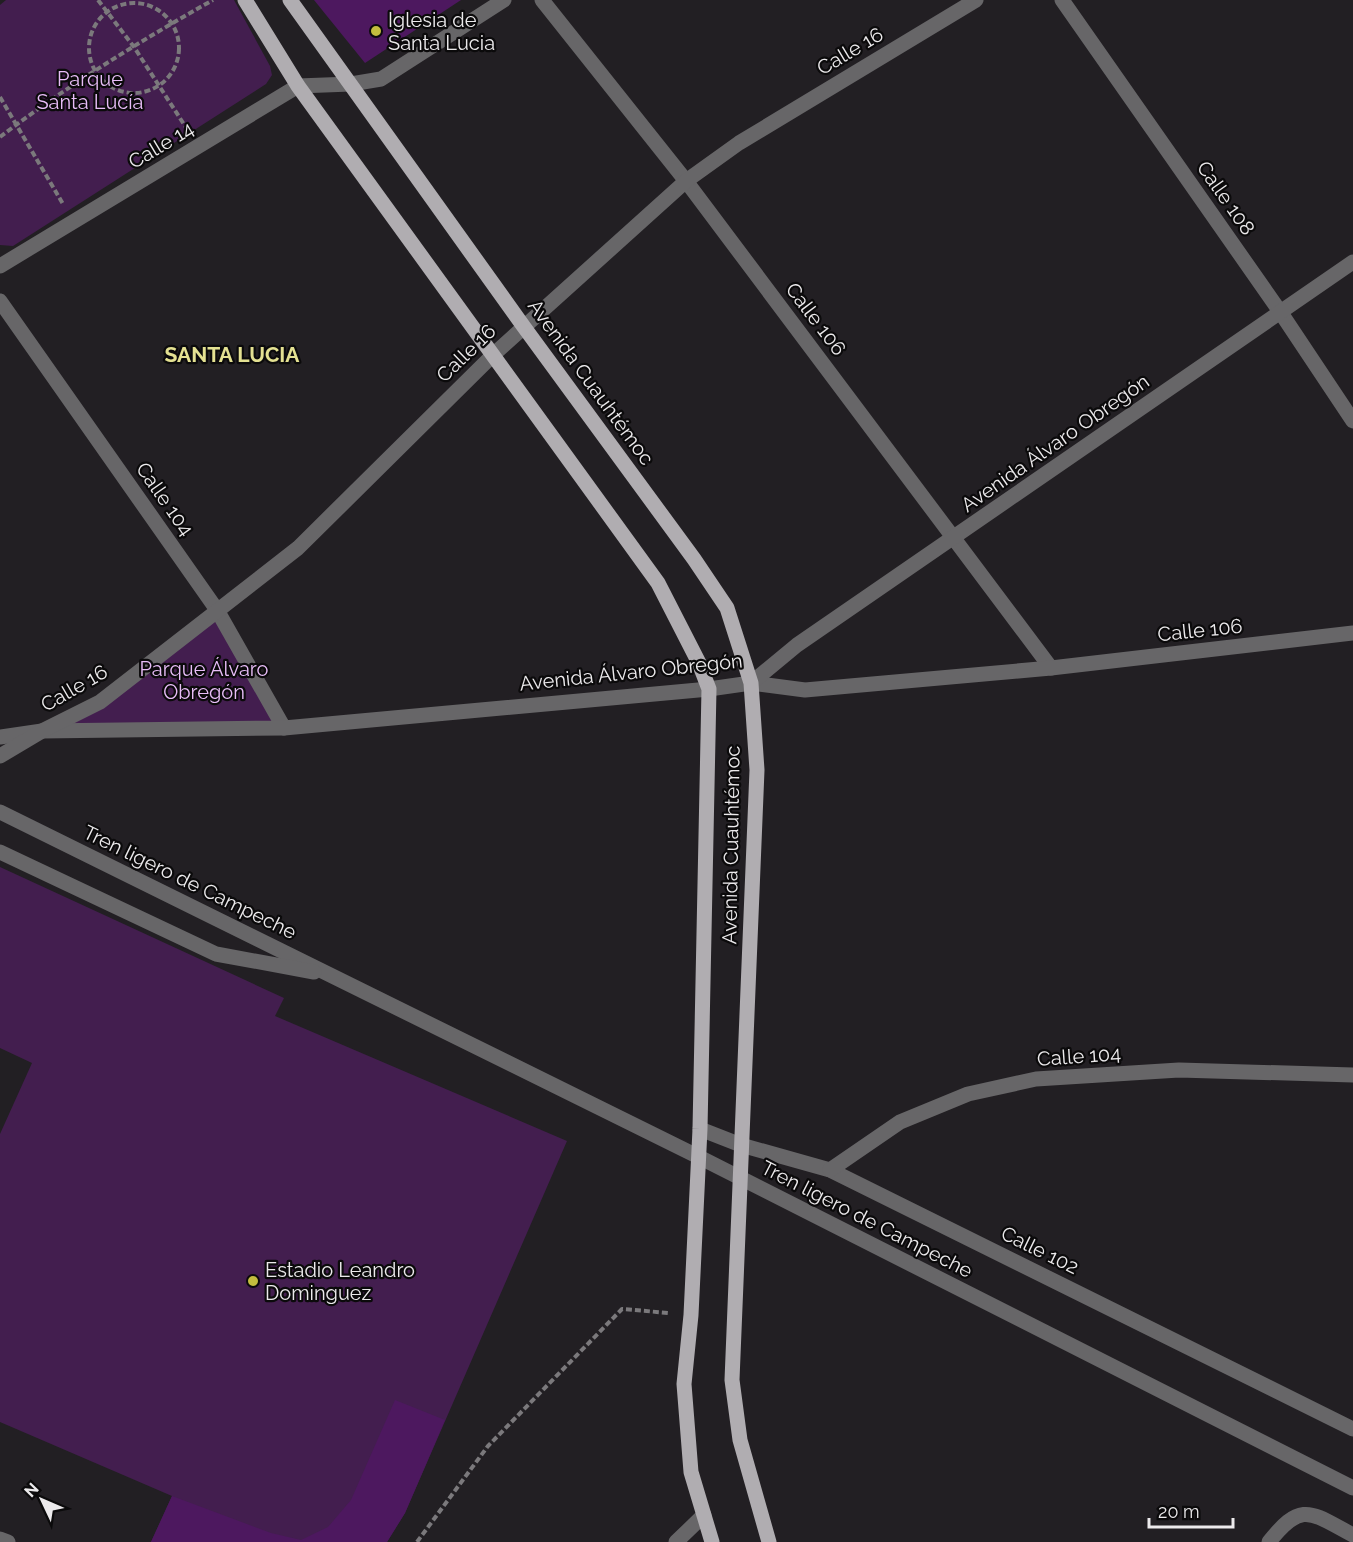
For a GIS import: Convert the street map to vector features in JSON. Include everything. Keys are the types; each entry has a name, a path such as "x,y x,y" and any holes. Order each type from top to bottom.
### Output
{"main road":[{"name":"Avenida Cuauhtémoc","path":"245,0 298,86 658,583 699,663 709,689 699,1157 691,1315 684,1384 691,1472 712,1542"},
{"name":"Avenida Cuauhtémoc","path":"290,0 524,327 694,559 727,608 751,683 758,770 732,1380 740,1440 769,1542"}],"street":[{"name":"Calle 14","path":"0,266 298,86 351,84 381,79 504,0"},
{"name":"Calle 106","path":"542,0 686,182 1051,668"},
{"name":"Calle 16","path":"0,756 42,731 100,702 298,548 494,354 686,182 739,142 976,0"},
{"name":"Calle 108","path":"1062,0 1281,313 1353,421"},
{"name":"Avenida Álvaro Obregón","path":"0,737 42,731 284,728 709,689 751,683 797,645 1353,262"},
{"name":"Calle 104","path":"0,302 218,610 284,728"},
{"name":"Calle 106","path":"751,683 805,690 1051,668 1353,633"},
{"name":"Tren ligero de Campeche","path":"0,812 699,1157 1353,1488"},
{"name":"Tren ligero de Campeche","path":"0,852 216,954 310,970 362,989"},
{"name":"Calle 104","path":"830,1170 900,1122 968,1095 1036,1079 1179,1070 1353,1075"},
{"name":"Calle 102","path":"700,1129 741,1145 830,1170 1353,1429"},
{"path":"1269,1542 1283,1524 1292,1517 1303,1514 1313,1515 1353,1535"},
{"path":"676,1542 704,1515"},
{"path":"0,1539 8,1542"}],"path":[{"path":"98,0 134,47 187,129"},
{"path":"0,137 95,71 213,0"},
{"path":"135,2 149,5 162,12 172,23 178,36 180,51 176,65 168,78 160,85 143,93 128,94 113,89 100,80 89,52 90,37 97,22 107,12 120,5 135,2"},
{"path":"0,98 63,205"},
{"path":"417,1542 488,1446 622,1309 691,1315"}],"green space":[{"name":"Parque Santa Lucía","path":"6,0 234,0 270,66 272,75 266,84 13,246 0,245 0,5"},
{"name":"Parque Álvaro Obregón","path":"217,610 284,728 42,731 100,702"},
{"name":"Estadio Leandro Dominguez","path":"0,867 284,998 275,1016 567,1141 405,1513 387,1542 151,1542 172,1496 0,1422 0,1134 32,1063 0,1048"}],"building":[{"name":"Iglesia de Santa Lucia","path":"314,0 461,0 365,63"},
{"path":"395,1400 445,1420 405,1513 387,1542 151,1542 172,1496 271,1533 301,1540 328,1527 351,1500"}],"place":[{"name":"Iglesia de Santa Lucia","path":"376,31"},
{"name":"Estadio Leandro Dominguez","path":"253,1281"}],"district":[{"name":"SANTA LUCIA","path":"232,354"}]}
